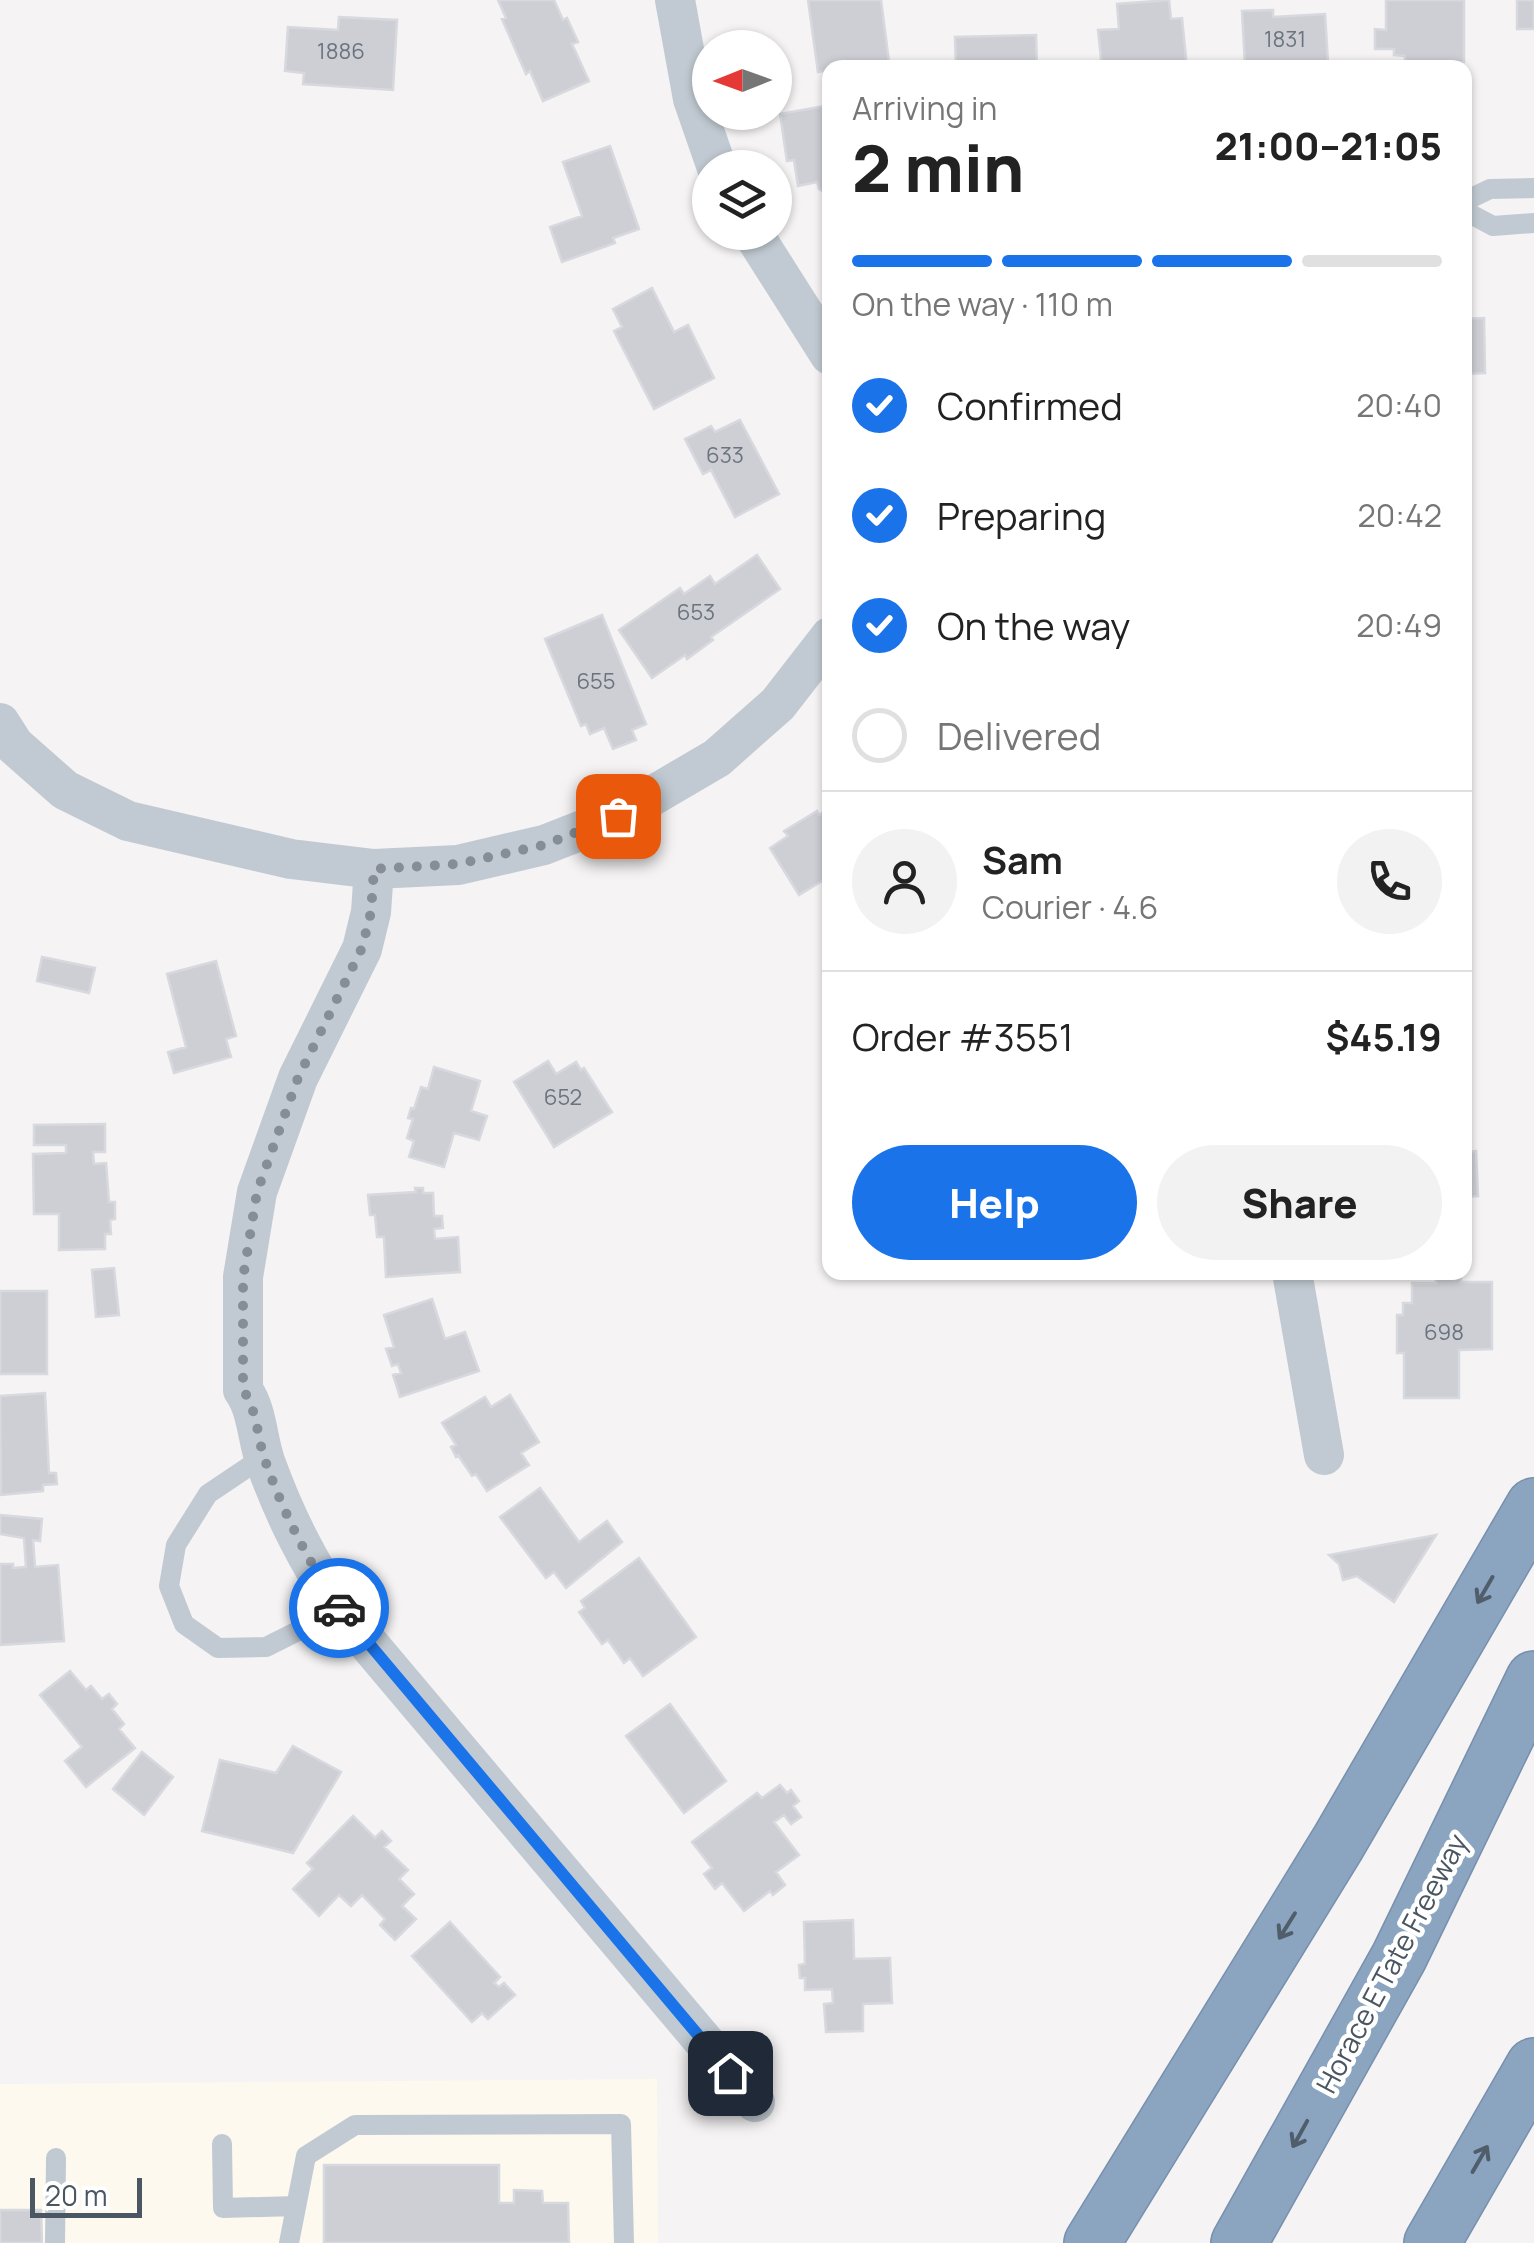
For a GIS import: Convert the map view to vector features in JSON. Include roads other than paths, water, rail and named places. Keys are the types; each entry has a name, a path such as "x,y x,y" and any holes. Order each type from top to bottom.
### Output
{"highway":[{"path":"1092,2243 1338,1842 1534,1506"},
{"name":"Horace E Tate Freeway","path":"1239,2243 1399,1957 1534,1679"},
{"path":"1399,1957 1534,1740"},
{"path":"1432,2243 1534,2066"}],"street":[{"path":"675,0 693,100 711,150"},
{"path":"765,250 822,329"},
{"path":"5,741 65,790 128,820 290,858 374,869 458,864 544,845 618,816 717,758 778,704 822,646"},
{"path":"374,869 371,912 362,948 298,1078 257,1192 243,1278 243,1390 250,1399 263,1457 292,1529 340,1610 754,2102"},
{"path":"1293,1280 1324,1455"}],"lane":[{"path":"1472,198 1490,189 1534,188"},
{"path":"1472,215 1493,226 1534,223"},
{"path":"263,1457 208,1494 176,1545 170,1586 184,1624 218,1648 266,1647 340,1610"},
{"path":"289,2243 306,2156 355,2125 621,2124 624,2243"},
{"path":"222,2144 223,2208 296,2206"},
{"path":"55,2243 56,2158"}]}
